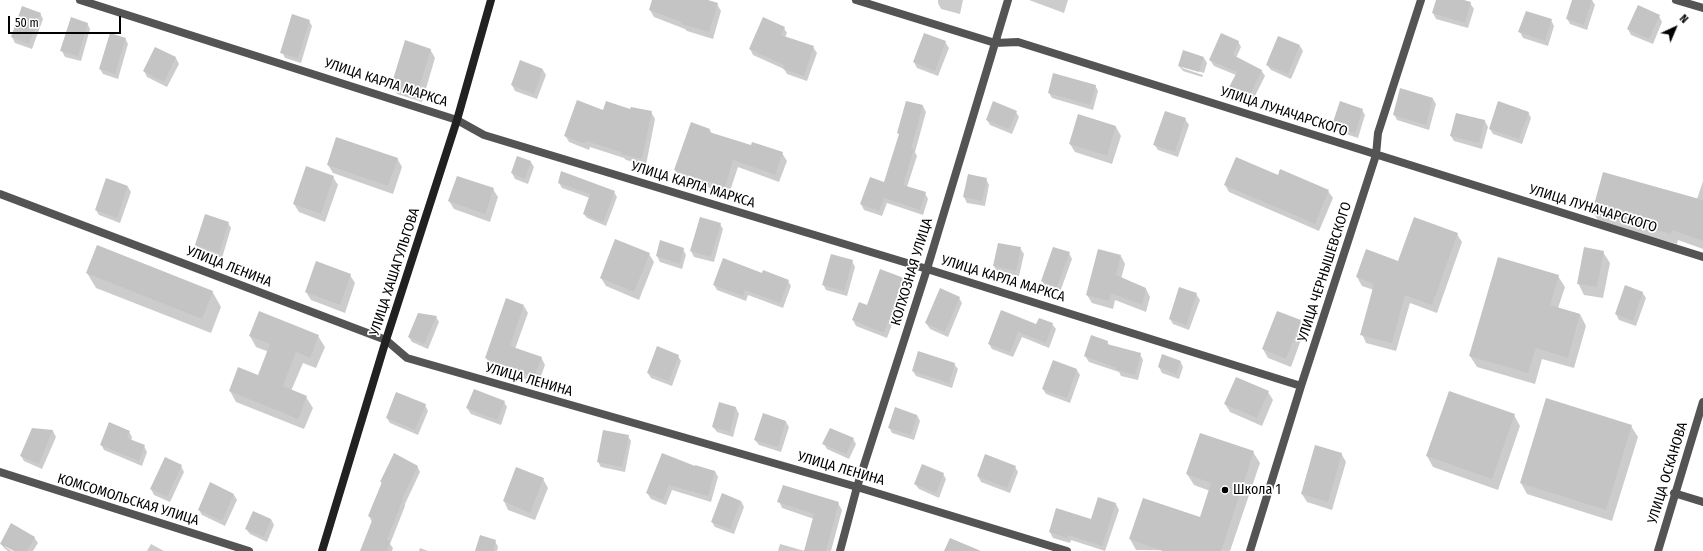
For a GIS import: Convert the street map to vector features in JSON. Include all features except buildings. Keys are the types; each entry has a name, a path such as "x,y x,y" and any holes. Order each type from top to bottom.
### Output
{"main road":[{"name":"УЛИЦА ХАШАГУЛЬГОВА","path":"322,551 386,340 457,120 491,0"}],"street":[{"name":"УЛИЦА КАРЛА МАРКСА","path":"80,0 457,120 484,135 927,269 1301,386"},
{"name":"УЛИЦА ЛУНАЧАРСКОГО","path":"856,0 995,43 1018,42 1703,256"},
{"name":"КОЛХОЗНАЯ УЛИЦА","path":"840,551 857,487 927,269 1008,0"},
{"name":"УЛИЦА ЧЕРНЫШЕВСКОГО","path":"1250,551 1301,386 1376,155 1378,133 1422,0"},
{"path":"1676,0 1703,8"},
{"name":"УЛИЦА ЛЕНИНА","path":"0,194 386,340 407,358 857,487 1067,551"},
{"name":"УЛИЦА ОСКАНОВА","path":"1658,551 1674,493 1703,402"},
{"name":"КОМСОМОЛЬСКАЯ УЛИЦА","path":"0,472 249,551"},
{"path":"1674,493 1703,502"}],"place":[{"name":"Школа 1","path":"1225,490"}]}
